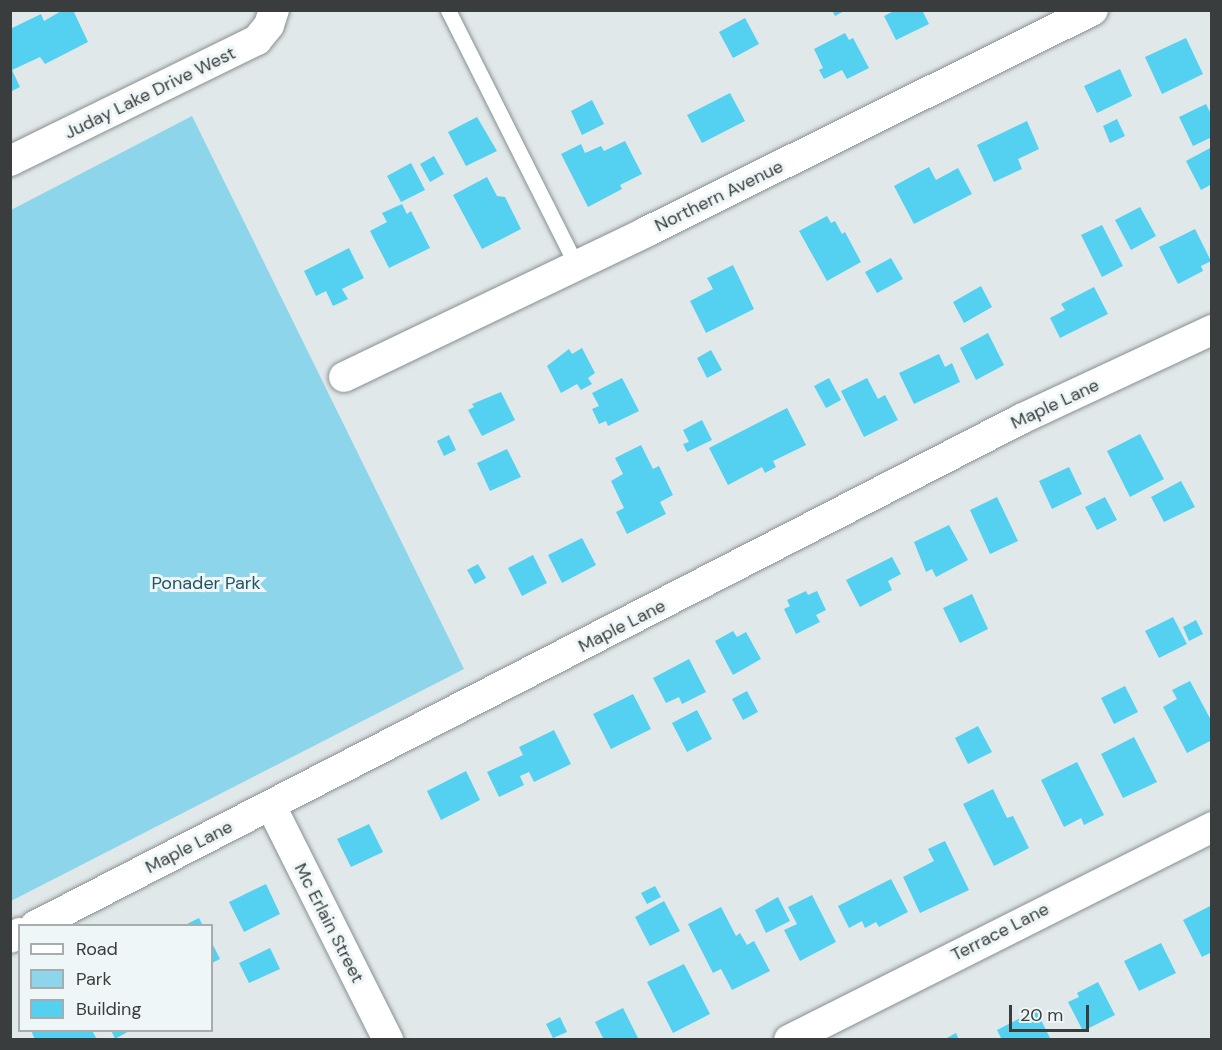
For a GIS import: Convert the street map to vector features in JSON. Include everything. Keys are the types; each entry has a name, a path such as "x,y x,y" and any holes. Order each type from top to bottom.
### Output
{"street":[{"name":"Juday Lake Drive West","path":"10,161 257,40 269,25 274,10"},
{"name":"Northern Avenue","path":"344,377 1093,10"},
{"name":"Maple Lane","path":"39,924 1021,419 1212,330"},
{"name":"Mc Erlain Street","path":"271,806 388,1040"},
{"name":"Terrace Lane","path":"789,1040 1212,826"}],"lane":[{"path":"448,10 576,265"}],"green space":[{"name":"Ponader Park","path":"192,116 464,669 11,901 11,210"}],"building":[{"path":"63,10 73,10 88,42 45,64 40,57 12,70 20,87 10,92 10,29 41,14 44,21"},
{"path":"832,10 846,10 835,16"},
{"path":"896,10 922,10 929,24 896,40 884,16"},
{"path":"745,18 759,44 733,58 719,32"},
{"path":"845,33 849,40 853,38 869,68 847,79 842,70 824,79 819,70 823,68 814,49"},
{"path":"1186,38 1203,74 1162,94 1145,57"},
{"path":"1120,69 1132,96 1097,113 1084,86"},
{"path":"730,93 745,121 702,143 687,115"},
{"path":"592,100 604,124 582,135 571,111"},
{"path":"1206,104 1212,116 1212,137 1193,146 1179,117"},
{"path":"477,117 497,151 466,166 448,132"},
{"path":"1117,119 1125,136 1110,143 1103,126"},
{"path":"1027,121 1039,149 1018,159 1022,169 994,182 977,145"},
{"path":"625,141 642,174 620,185 622,189 588,207 561,154 581,144 585,153 601,146 604,151"},
{"path":"1212,147 1212,184 1201,190 1186,161"},
{"path":"434,156 444,174 430,182 420,164"},
{"path":"411,163 425,190 401,202 387,176"},
{"path":"929,167 936,180 958,168 972,194 914,224 894,186"},
{"path":"487,177 497,196 505,197 521,229 482,249 453,195"},
{"path":"402,204 407,214 411,211 430,248 389,268 370,231 387,222 382,213"},
{"path":"1140,207 1156,236 1131,250 1115,220"},
{"path":"827,216 831,223 835,221 842,234 845,232 861,262 827,281 799,231"},
{"path":"1102,225 1123,266 1102,277 1081,235"},
{"path":"1195,229 1211,261 1201,266 1203,271 1178,284 1159,247"},
{"path":"349,248 364,278 342,289 348,299 333,306 326,291 316,296 304,271"},
{"path":"891,258 903,279 877,293 865,272"},
{"path":"733,265 754,309 706,333 690,301 713,289 707,278"},
{"path":"981,286 992,307 964,323 953,302"},
{"path":"1094,287 1108,314 1060,338 1050,318 1065,310 1061,304"},
{"path":"988,333 1004,365 976,380 960,348"},
{"path":"582,348 595,373 588,378 592,384 581,390 577,384 561,393 547,366 569,349 572,354"},
{"path":"711,350 722,370 707,378 697,358"},
{"path":"939,354 945,367 952,363 960,382 914,404 899,373"},
{"path":"622,378 639,411 608,426 606,421 599,424 592,409 599,406 592,393"},
{"path":"829,378 841,400 826,408 814,386"},
{"path":"867,378 878,399 885,395 898,420 864,437 841,391"},
{"path":"501,392 515,420 482,436 468,410 474,407 472,404"},
{"path":"787,408 806,445 773,461 776,467 765,473 762,467 728,485 709,448"},
{"path":"702,420 712,440 687,452 683,444 689,442 683,430"},
{"path":"1140,434 1164,479 1130,497 1107,451"},
{"path":"449,435 456,450 444,456 437,441"},
{"path":"641,445 653,469 659,466 673,495 660,502 666,514 627,534 616,512 624,508 611,481 623,474 615,458"},
{"path":"507,449 521,477 490,491 477,463"},
{"path":"1069,467 1082,494 1052,509 1039,481"},
{"path":"1181,481 1195,507 1164,522 1151,497"},
{"path":"997,497 1018,541 990,554 970,510"},
{"path":"1105,497 1117,520 1097,530 1085,507"},
{"path":"949,525 968,560 936,577 932,569 926,572 914,542"},
{"path":"582,538 596,565 562,583 548,555"},
{"path":"533,555 547,583 522,596 508,568"},
{"path":"892,557 901,574 888,581 892,590 860,607 846,580"},
{"path":"478,564 486,578 475,584 467,570"},
{"path":"806,591 808,595 817,591 826,610 816,615 820,622 796,634 784,609 790,606 787,600"},
{"path":"972,594 988,629 960,643 943,608"},
{"path":"1173,617 1187,644 1159,658 1145,631"},
{"path":"1196,620 1203,634 1189,641 1183,627"},
{"path":"733,631 737,637 746,632 761,659 733,675 715,641"},
{"path":"689,659 706,692 682,704 679,697 666,703 653,678"},
{"path":"1190,681 1212,722 1212,740 1187,753 1163,707 1177,699 1172,690"},
{"path":"1125,686 1138,712 1114,724 1101,698"},
{"path":"747,691 758,712 743,720 732,699"},
{"path":"633,694 651,729 611,749 593,714"},
{"path":"697,710 712,739 687,752 672,723"},
{"path":"978,726 992,752 968,764 955,738"},
{"path":"554,730 571,764 534,782 529,772 520,776 524,785 499,797 487,772 523,755 519,747"},
{"path":"1134,737 1157,782 1123,798 1101,754"},
{"path":"1077,762 1104,815 1084,825 1081,818 1064,827 1041,780"},
{"path":"466,771 480,800 441,820 427,791"},
{"path":"993,789 1007,818 1013,816 1029,848 994,866 963,804"},
{"path":"369,824 383,852 351,867 337,839"},
{"path":"945,841 969,890 920,913 903,877 934,861 928,849"},
{"path":"891,879 908,912 879,927 876,922 865,928 862,921 849,928 838,906"},
{"path":"266,884 280,914 244,932 229,902"},
{"path":"655,886 661,897 647,904 641,893"},
{"path":"812,895 836,942 800,961 784,930 797,924 788,907"},
{"path":"778,897 790,921 766,933 755,910"},
{"path":"664,901 680,931 650,946 635,917"},
{"path":"1212,905 1212,952 1202,957 1183,920"},
{"path":"721,907 736,936 740,933 747,945 754,941 770,971 732,990 721,969 713,973 688,924"},
{"path":"199,918 202,924 187,924"},
{"path":"1161,943 1176,973 1139,991 1124,961"},
{"path":"213,945 220,959 213,962"},
{"path":"270,948 280,969 249,983 239,963"},
{"path":"684,964 710,1014 673,1033 647,982"},
{"path":"1098,982 1115,1015 1083,1031 1068,1002 1079,997 1077,993"},
{"path":"623,1008 639,1040 604,1040 595,1022"},
{"path":"1036,1010 1051,1040 1002,1040 997,1030"},
{"path":"560,1017 567,1032 553,1038 546,1024"},
{"path":"32,1032 93,1032 96,1038 35,1040"},
{"path":"112,1032 127,1032 115,1039"},
{"path":"956,1033 959,1040 943,1040"}]}
